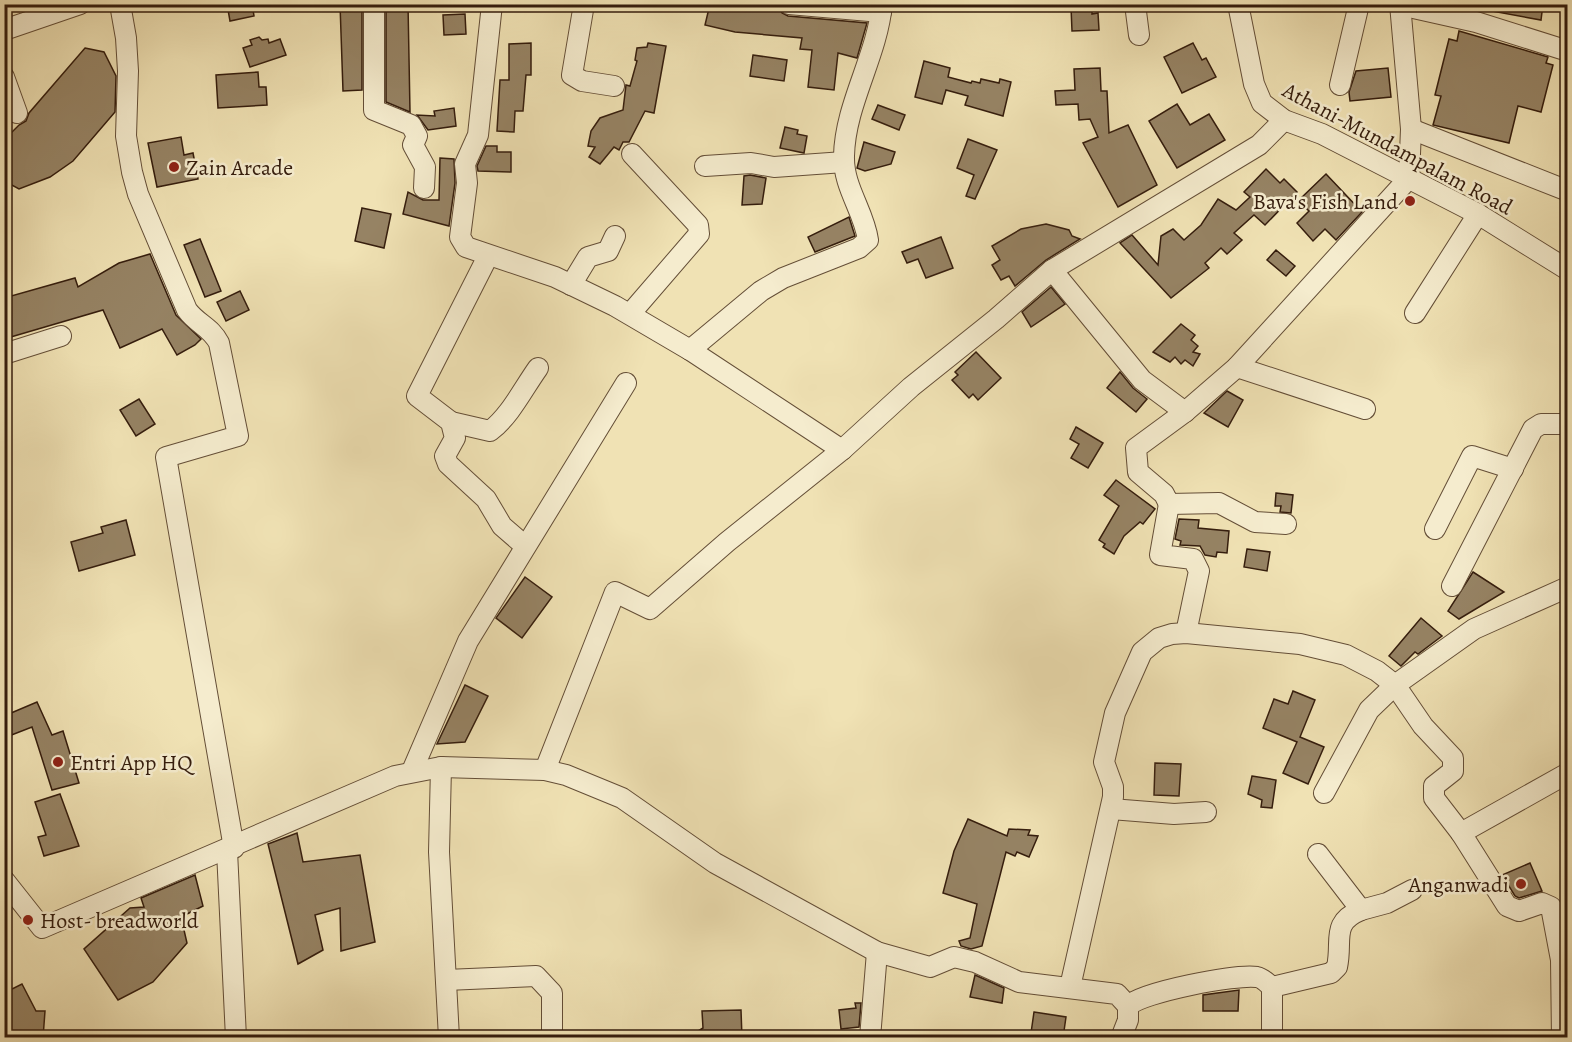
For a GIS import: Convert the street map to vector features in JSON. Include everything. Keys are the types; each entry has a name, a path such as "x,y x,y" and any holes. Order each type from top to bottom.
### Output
{"street":[{"path":"4,30 80,4"},
{"path":"120,4 128,71 126,136 138,194 187,310 195,322 212,330 219,342 238,436 166,457 230,849 236,1038"},
{"path":"374,4 374,110 411,125 417,136 413,145 425,167 424,188"},
{"path":"492,4 478,135 465,164 467,183 460,237 466,247 571,285 630,314 690,350 842,450"},
{"path":"584,4 572,75 582,81 614,86"},
{"path":"690,350 761,291 783,278 859,248 868,240 866,227 848,185 844,162 849,121 876,39 882,8 789,4"},
{"path":"1135,4 1138,35"},
{"name":"Athani-Mundampalam Road","path":"1238,4 1254,84 1262,103 1284,120 1322,134 1478,214 1568,270"},
{"path":"1340,85 1359,4"},
{"path":"1186,633 1199,571 1194,559 1160,555 1169,504 1164,494 1138,472 1136,448 1185,412 1237,367 1409,178 1411,129 1400,5 1476,22 1568,51"},
{"path":"4,77 17,113"},
{"path":"544,770 615,592 650,609 727,542 842,450 911,387 996,319 1052,270 1259,146 1284,120"},
{"path":"1411,129 1568,191"},
{"path":"630,314 699,234 698,225 632,154"},
{"path":"705,166 751,163 774,167 844,162"},
{"path":"1415,313 1478,214"},
{"path":"571,285 588,257 608,251 615,236"},
{"path":"488,256 417,396 451,422 490,432 503,422 511,406 538,368"},
{"path":"1052,270 1142,380 1185,412"},
{"path":"4,354 61,336"},
{"path":"1237,367 1365,409"},
{"path":"412,771 468,641 626,383"},
{"path":"451,422 455,438 445,456 448,464 486,499 502,526 525,545"},
{"path":"1452,586 1533,429 1541,424 1568,424"},
{"path":"1435,529 1472,456 1513,468"},
{"path":"1169,504 1219,503 1255,522 1286,524"},
{"path":"1324,793 1369,710 1395,685 1474,628 1568,587"},
{"path":"1070,987 1111,809 1113,787 1104,762 1106,748 1124,693 1142,652 1150,644 1165,636 1186,633 1323,648 1346,655 1377,671 1395,685 1423,726 1453,758 1453,771 1434,786 1434,798 1461,833 1507,906 1519,911 1542,903 1551,907 1561,960 1562,1038"},
{"path":"4,880 42,928 412,771 441,767 544,770 566,775 622,798 715,863 877,952 930,967 954,957 975,962 1019,982 1117,994 1128,1006 1128,1020 1121,1038"},
{"path":"441,767 440,852 449,1038"},
{"path":"1461,833 1568,773"},
{"path":"1111,809 1174,814 1206,812"},
{"path":"1318,854 1361,910"},
{"path":"1272,987 1330,973 1337,967 1342,924 1347,916 1387,903 1412,890"},
{"path":"870,1038 877,952"},
{"path":"446,980 536,976 552,993 552,1038"},
{"path":"1128,1006 1135,999 1163,991 1233,978 1260,977 1272,987"},
{"path":"1272,987 1272,1038"}],"building":[{"path":"227,4 252,4 254,16 230,21"},
{"path":"340,4 362,4 362,90 343,91"},
{"path":"386,4 408,4 410,112 386,102"},
{"path":"710,4 761,4 778,7 788,16 867,23 857,58 838,53 834,90 808,87 812,50 800,49 802,38 735,32 705,25"},
{"path":"1487,4 1543,4 1541,20 1486,10"},
{"path":"1092,6 1092,14 1098,13 1099,30 1072,31 1071,7"},
{"path":"465,14 466,34 444,35 443,15"},
{"path":"1459,31 1548,57 1546,63 1553,65 1541,112 1518,106 1509,143 1433,125 1441,96 1435,95 1449,39 1457,41"},
{"path":"259,37 262,40 268,39 269,43 280,39 286,55 250,67 243,48 252,45 250,40"},
{"path":"531,43 531,75 526,75 523,111 515,111 514,132 497,131 500,80 509,80 509,44"},
{"path":"648,43 666,46 654,113 645,111 629,142 623,142 619,150 614,147 600,164 589,157 595,147 588,146 591,131 600,118 623,110 626,85 630,86 637,61 635,60 637,48 647,47"},
{"path":"1193,43 1202,60 1206,58 1216,77 1182,93 1164,57"},
{"path":"85,48 104,52 116,76 115,112 73,161 50,177 19,189 8,183 4,175 4,140 26,121 29,113"},
{"path":"753,55 787,60 784,81 750,76"},
{"path":"924,61 950,68 948,77 971,83 972,81 980,83 981,79 999,83 1000,79 1011,82 1003,116 965,105 968,96 946,90 942,104 915,97"},
{"path":"1100,68 1101,91 1107,91 1109,133 1128,125 1157,185 1118,207 1083,143 1098,137 1090,119 1079,120 1078,104 1056,105 1055,91 1075,90 1074,69"},
{"path":"1388,68 1391,97 1350,101 1349,92 1356,71"},
{"path":"258,72 259,87 266,87 267,105 218,108 216,75"},
{"path":"1177,104 1190,125 1209,114 1225,140 1177,168 1149,121"},
{"path":"878,105 905,115 899,130 872,119"},
{"path":"454,108 456,126 428,130 417,115 435,116 434,111"},
{"path":"785,127 798,130 797,134 807,136 804,153 780,148"},
{"name":"Zain Arcade","path":"181,137 184,155 193,153 198,179 157,187 148,143"},
{"path":"968,139 997,150 975,199 966,196 974,175 957,168"},
{"path":"864,142 895,152 891,164 865,171 857,168"},
{"path":"486,146 497,146 497,152 511,152 511,172 478,171 477,166"},
{"path":"440,158 454,159 455,183 449,226 403,214 408,192 423,200 439,200"},
{"path":"1266,169 1280,183 1284,179 1297,192 1265,225 1254,215 1234,233 1242,240 1227,254 1221,248 1205,263 1209,268 1171,298 1120,243 1132,235 1158,265 1161,236 1173,229 1184,240 1201,225 1218,199 1236,210 1250,197 1244,192"},
{"path":"1326,174 1362,212 1336,240 1325,229 1313,241 1297,223 1309,211 1298,201"},
{"path":"744,176 766,178 762,204 742,205"},
{"path":"362,208 391,214 384,248 355,241"},
{"path":"849,217 855,236 815,252 808,237"},
{"path":"1046,224 1069,230 1072,236 1080,239 1046,260 1015,286 1009,276 1001,280 992,265 1000,260 992,246 1021,229"},
{"path":"941,237 953,268 926,278 918,259 907,263 902,252"},
{"path":"200,239 221,291 205,297 184,245"},
{"path":"1276,250 1295,266 1286,276 1267,260"},
{"path":"150,254 176,315 201,339 195,345 177,355 162,329 120,348 103,310 4,339 4,298 75,278 78,287 119,263"},
{"path":"1051,287 1065,304 1031,327 1022,312"},
{"path":"240,291 249,310 226,321 217,302"},
{"path":"1181,324 1195,335 1191,340 1198,346 1193,352 1200,354 1193,366 1185,360 1181,364 1175,357 1170,362 1153,352"},
{"path":"976,352 1001,378 978,400 973,394 969,398 952,380 958,375 955,372"},
{"path":"1120,372 1133,388 1147,399 1136,412 1107,388"},
{"path":"1227,391 1243,400 1228,427 1204,413"},
{"path":"139,399 155,424 136,436 120,410"},
{"path":"1076,427 1103,443 1088,468 1071,458 1079,444 1070,439"},
{"path":"1116,480 1155,509 1143,524 1140,522 1124,536 1114,554 1103,547 1105,544 1099,540 1119,506 1104,495"},
{"path":"1276,493 1293,495 1291,513 1280,512 1281,506 1275,506"},
{"path":"1179,519 1199,520 1198,528 1229,531 1227,553 1217,552 1216,557 1205,555 1200,546 1180,545 1181,541 1175,539"},
{"path":"126,520 135,555 79,571 71,542 103,533 101,527"},
{"path":"1247,549 1270,552 1267,571 1244,567"},
{"path":"1473,572 1504,592 1459,619 1448,611"},
{"path":"525,577 552,597 522,638 496,618"},
{"path":"1421,618 1442,636 1418,654 1415,652 1401,666 1389,656"},
{"path":"465,685 488,696 465,742 437,744"},
{"path":"1293,691 1315,700 1300,737 1324,747 1308,784 1283,773 1297,742 1263,728 1274,699 1288,704"},
{"path":"37,702 52,735 63,731 79,783 52,790 32,727 9,736 4,716"},
{"path":"1155,763 1181,764 1179,796 1154,795"},
{"path":"1252,776 1276,780 1272,808 1261,807 1262,800 1248,794"},
{"path":"60,794 79,846 44,856 38,837 46,835 35,802"},
{"path":"968,819 1007,836 1009,829 1030,830 1028,835 1038,836 1029,857 1017,852 1015,856 1006,852 982,946 971,949 961,946 959,941 970,938 977,904 943,893 954,851"},
{"path":"297,833 303,862 360,855 375,942 341,951 340,908 315,915 323,950 298,964 268,844"},
{"name":"Anganwadi","path":"1530,863 1542,891 1519,898 1515,896 1502,875"},
{"path":"195,875 203,906 181,917 187,943 153,982 118,1000 84,949 130,908 144,907 141,898"},
{"path":"975,975 1004,988 1002,1003 970,997"},
{"path":"22,984 36,1011 45,1011 43,1038 10,1038 4,1024 4,993"},
{"path":"1239,990 1238,1011 1203,1011 1203,995"},
{"path":"855,1003 861,1003 859,1027 841,1029 839,1010 856,1008"},
{"path":"741,1010 742,1038 687,1038 703,1028 702,1011"},
{"path":"1034,1012 1066,1017 1063,1038 1031,1033"}],"place":[{"name":"Zain Arcade","path":"174,167"},
{"name":"Bava's Fish Land","path":"1410,201"},
{"name":"Entri App HQ","path":"58,762"},
{"name":"Anganwadi","path":"1521,884"},
{"name":"Host- breadworld","path":"28,920"}]}
